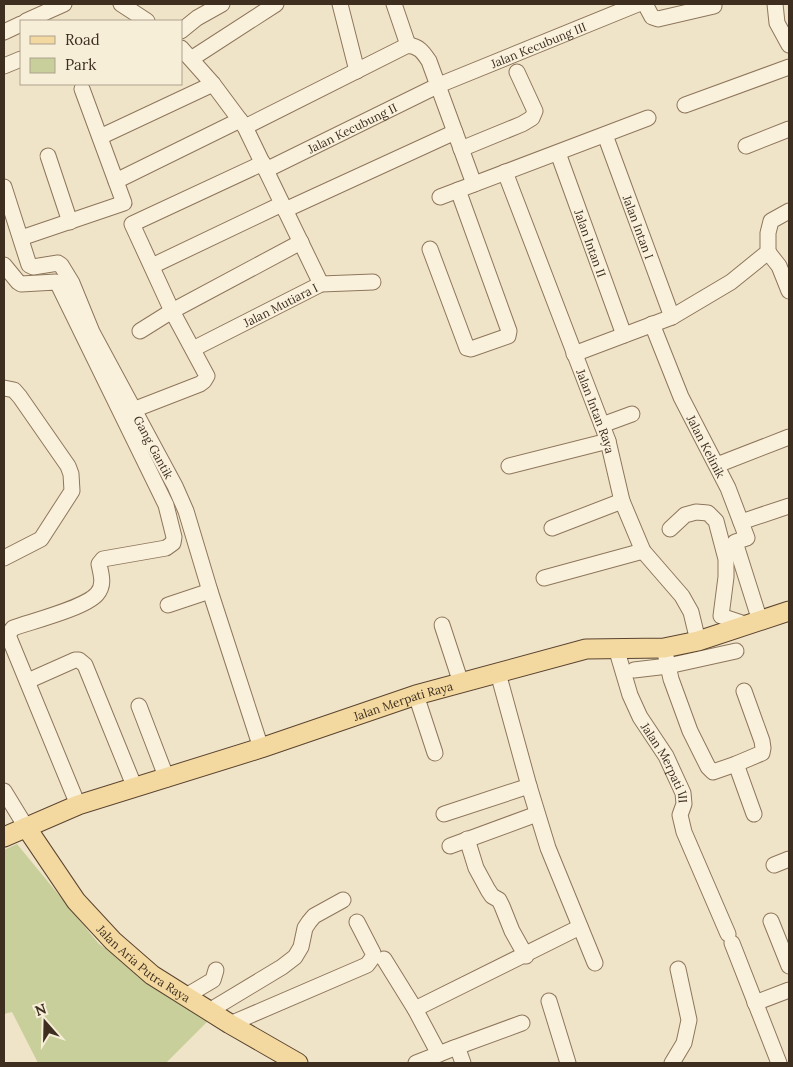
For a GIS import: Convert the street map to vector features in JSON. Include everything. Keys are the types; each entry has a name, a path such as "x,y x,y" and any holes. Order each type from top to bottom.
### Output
{"main road":[{"name":"Jalan Merpati Raya","path":"4,837 78,805 261,748 416,695 586,649 616,648 666,657 706,645 754,623 789,611"},
{"name":"Jalan Aria Putra Raya","path":"26,827 76,901 113,941 152,975 288,1061"}],"street":[{"path":"28,20 64,4"},
{"path":"121,4 143,20"},
{"path":"182,30 222,4"},
{"path":"276,4 186,53 213,84 243,124 321,284"},
{"path":"340,4 357,71"},
{"path":"394,4 410,46"},
{"name":"Jalan Kecubung III","path":"439,85 638,4"},
{"path":"645,4 652,17 658,19 714,6"},
{"path":"775,4 777,23 789,45"},
{"path":"4,32 20,24"},
{"path":"116,181 410,46 423,51 439,85 474,184"},
{"path":"4,66 20,59"},
{"path":"685,105 789,67"},
{"path":"461,149 532,118 535,111 517,72"},
{"path":"100,137 213,84"},
{"name":"Jalan Kecubung II","path":"152,266 132,224 264,166 439,85"},
{"path":"21,238 124,203 82,89"},
{"path":"440,197 648,118"},
{"path":"746,146 789,129"},
{"path":"132,410 204,381 207,376 172,311 152,266 455,132"},
{"name":"Jalan Intan I","path":"605,135 672,317"},
{"name":"Jalan Intan II","path":"558,153 624,335"},
{"path":"48,156 70,222"},
{"name":"Jalan Intan Raya","path":"506,172 602,424 608,441 622,502 642,551 682,596 706,645"},
{"name":"Gang Gantik","path":"4,187 30,266 58,263 61,265 72,284 92,332 132,410 175,486 186,511 261,748"},
{"path":"430,249 468,350 505,338 510,331 458,190"},
{"path":"789,211 771,221 768,233 768,252 779,266 789,291"},
{"path":"140,331 172,311 301,242"},
{"path":"574,354 672,317 731,282 768,252"},
{"path":"4,265 18,282 22,284 56,282 59,286 166,505 174,537 172,543 166,548 103,559 99,564 103,581 98,594 78,606 13,628 8,635 78,805"},
{"name":"Jalan Mutiara I","path":"193,348 321,284 373,282"},
{"name":"Jalan Kelinik","path":"652,324 681,397 717,465 741,522"},
{"path":"4,388 14,390 20,397 68,466 71,474 72,490 42,539 4,558"},
{"path":"602,424 632,414"},
{"path":"717,465 789,437"},
{"path":"509,466 608,441"},
{"path":"552,528 622,502"},
{"path":"721,616 754,623 735,542 747,538 741,522 789,506"},
{"path":"670,529 685,515 696,512 708,513 716,521 726,559 726,577 721,616 709,628 706,645 736,651"},
{"path":"544,578 642,551"},
{"path":"168,605 210,591"},
{"path":"442,625 461,683"},
{"name":"Jalan Merpati III","path":"616,648 630,694 640,717 666,756 683,793 684,804 680,815 684,832 730,938 779,1063"},
{"path":"634,670 666,657 676,694 690,731 708,767 713,772 758,755 763,748 744,691"},
{"path":"30,680 75,660 82,661 135,788"},
{"path":"498,673 548,848 595,963"},
{"path":"416,695 435,753"},
{"path":"139,706 166,778"},
{"path":"736,764 754,814"},
{"path":"444,814 529,786"},
{"path":"6,800 26,827"},
{"path":"450,846 537,814"},
{"path":"467,840 476,868 492,896 502,906 512,931 526,956"},
{"path":"774,865 789,859"},
{"path":"209,1011 282,967 295,957 301,947 305,928 309,922 314,916 342,900"},
{"path":"771,921 789,966"},
{"path":"230,1024 367,965 373,957 373,953 357,922"},
{"path":"415,1009 580,928"},
{"path":"384,960 415,1009 439,1054"},
{"path":"672,1063 684,1043 689,1020 678,969"},
{"path":"186,996 213,980 216,970"},
{"path":"755,1003 789,990"},
{"path":"549,1001 568,1063"},
{"path":"416,1063 522,1023"},
{"path":"454,1048 459,1051 463,1063"}],"green space":[{"path":"17,844 99,944 209,1020 166,1063 38,1063 12,1012 4,1014 4,850"}]}
